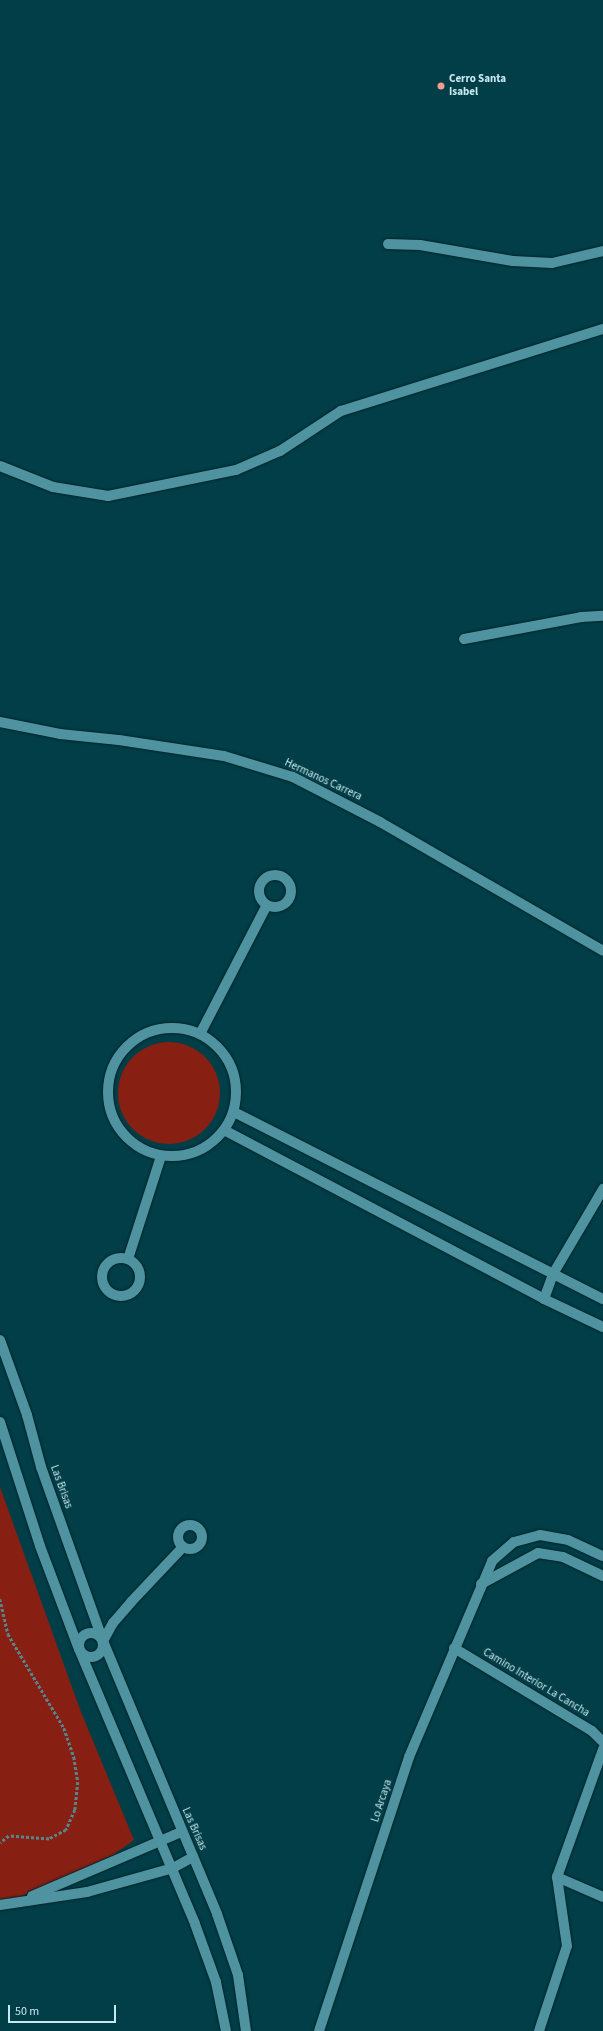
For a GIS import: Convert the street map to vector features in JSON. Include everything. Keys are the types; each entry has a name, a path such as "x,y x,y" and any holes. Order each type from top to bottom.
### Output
{"street":[{"path":"388,244 420,245 513,261 552,263 603,251"},
{"path":"0,466 53,487 108,496 236,470 280,451 341,411 603,329"},
{"path":"464,639 581,617 603,616"},
{"name":"Hermanos Carrera","path":"0,722 60,734 120,740 219,755 247,761 287,775 380,822 603,951"},
{"path":"200,1034 267,905"},
{"path":"179,1028 200,1034 219,1047 232,1066 236,1089 234,1112 224,1130 207,1147 185,1156 161,1156 140,1149 119,1128 112,1116 107,1094 110,1072 120,1053 137,1038 157,1029 179,1028"},
{"path":"234,1112 603,1299"},
{"path":"224,1130 544,1299 603,1327"},
{"path":"128,1260 161,1156"},
{"path":"544,1299 553,1274 603,1189"},
{"name":"Las Brisas","path":"0,1340 27,1415 41,1467 103,1641 181,1832 193,1857 238,1974 246,2031"},
{"path":"0,1422 40,1546 79,1649 173,1868 216,1982 226,2031"},
{"name":"Lo Arcaya","path":"319,2031 409,1757 481,1584 492,1562 514,1542 540,1535 568,1540 603,1556"},
{"path":"103,1641 98,1635 86,1634 79,1642 79,1649 85,1656 95,1657 102,1652 103,1641 113,1623 183,1547"},
{"path":"481,1584 538,1553 563,1557 603,1576"},
{"name":"Camino Interior La Cancha","path":"454,1648 592,1731 603,1742"},
{"path":"539,2031 567,1946 557,1877 603,1749"},
{"path":"20,1901 181,1832"},
{"path":"0,1905 87,1892 173,1868 193,1857"},
{"path":"557,1877 603,1897"}],"path":[{"path":"0,1599 8,1634 64,1728 74,1757 78,1782 75,1810 66,1830 49,1839 15,1835 9,1836 0,1843"}],"shaded area":[{"path":"169,1042 179,1043 198,1050 212,1064 219,1083 219,1103 212,1122 198,1136 179,1143 169,1144 159,1143 140,1136 126,1122 119,1103 118,1093 119,1083 126,1064 140,1050 159,1043"},
{"path":"0,1487 81,1712 134,1840 113,1855 0,1906"}],"place":[{"name":"Cerro Santa Isabel","path":"441,86"}]}
